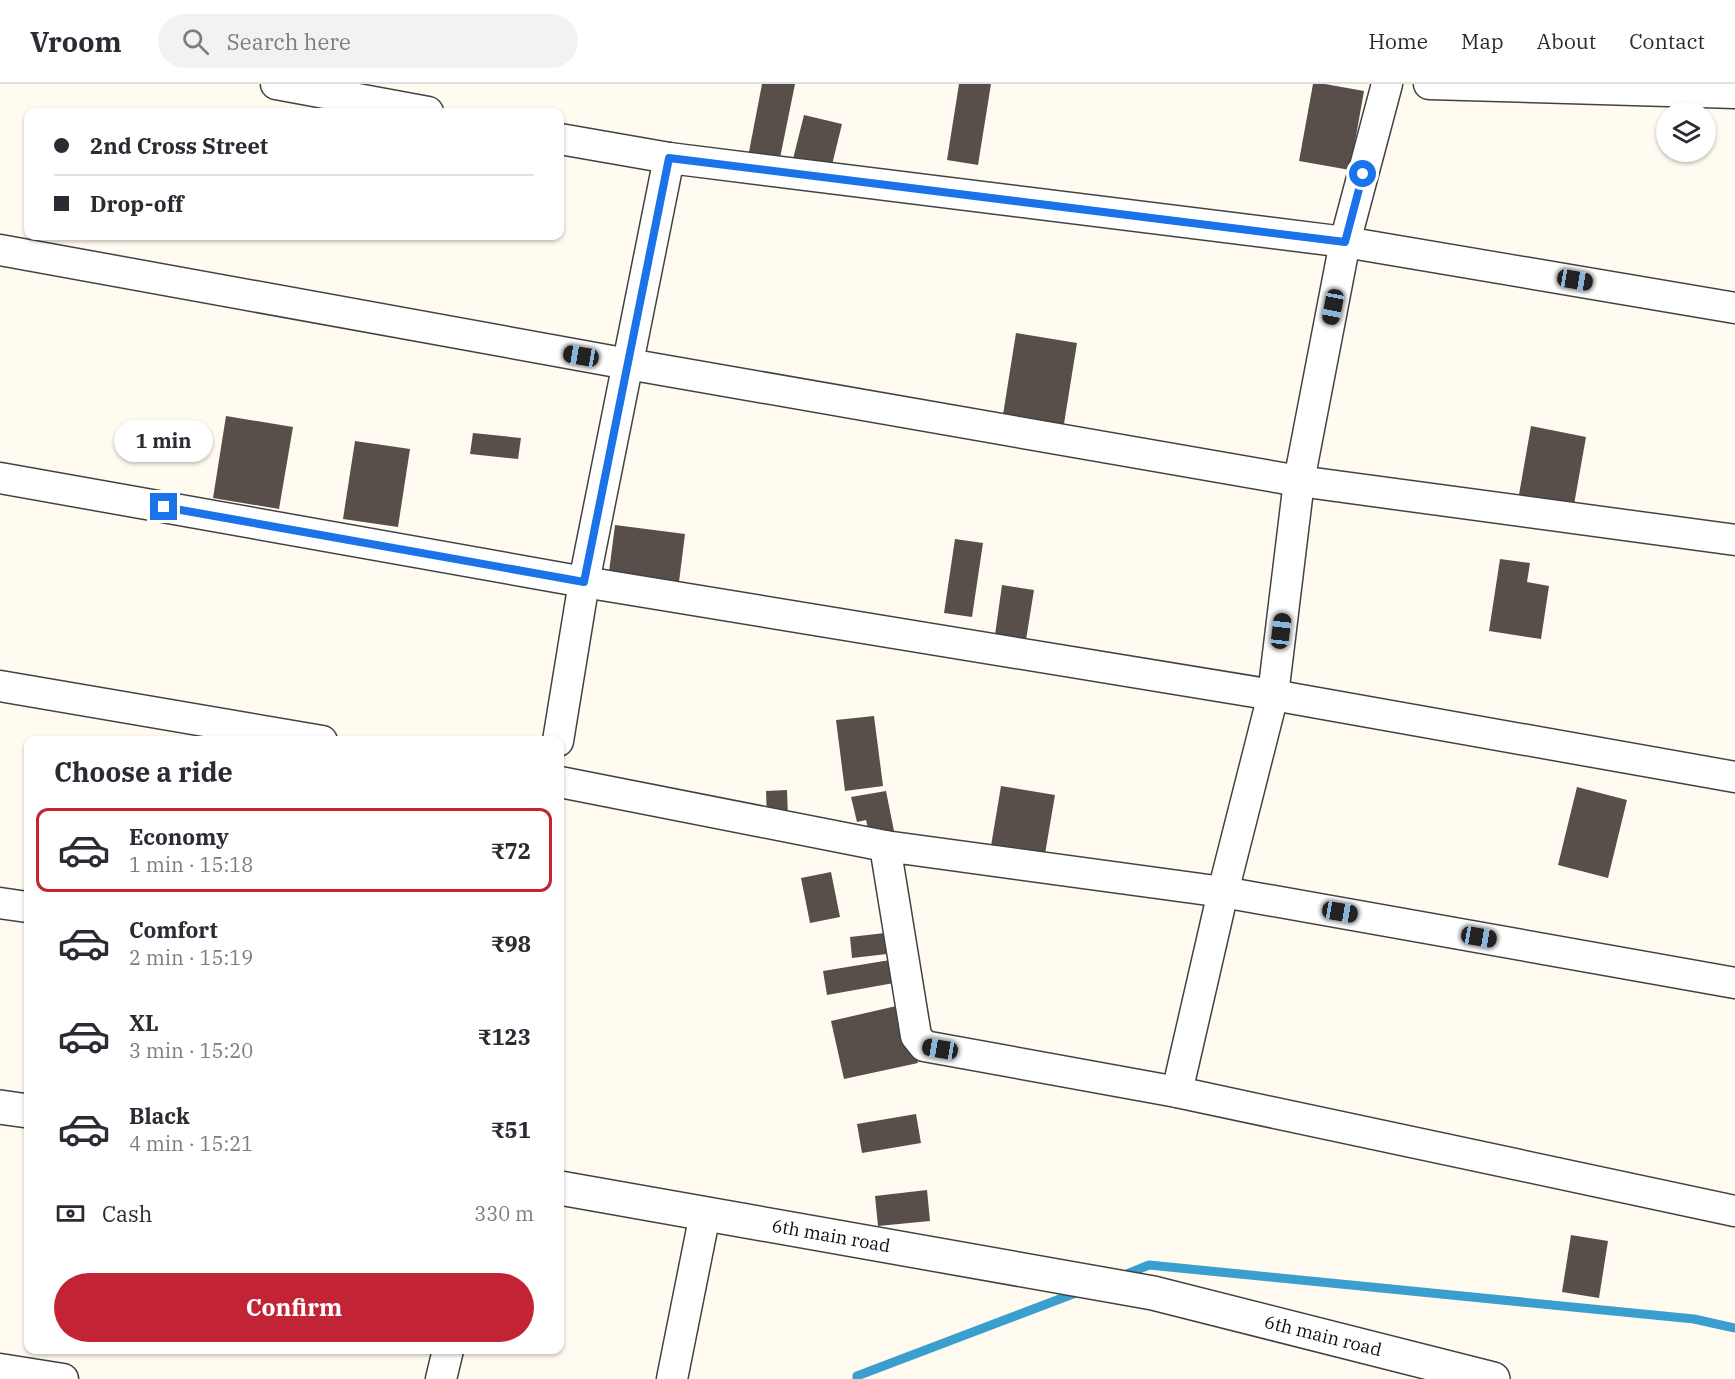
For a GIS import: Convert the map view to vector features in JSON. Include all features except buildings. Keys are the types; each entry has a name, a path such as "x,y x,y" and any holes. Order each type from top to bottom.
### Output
{"street":[{"path":"276,84 406,108"},
{"path":"1177,1092 1223,892 1273,695 1299,481 1345,242 1387,84"},
{"path":"1429,84 1735,93"},
{"path":"564,140 669,158 1345,242 1735,308"},
{"path":"559,736 584,582 669,158"},
{"path":"0,249 628,364 1299,481 1735,540"},
{"path":"0,478 584,582 1273,695 1735,777"},
{"path":"0,686 293,736"},
{"path":"564,783 885,846 1223,892 1735,983"},
{"path":"885,846 916,1036 924,1046 1177,1092 1735,1211"},
{"path":"0,1107 24,1110"},
{"name":"6th main road","path":"564,1189 1153,1293 1493,1379"},
{"path":"672,1379 705,1214"},
{"path":"441,1379 447,1354"},
{"path":"0,1369 63,1379"}],"waterway":[{"path":"1122,1276 1149,1265 1694,1319 1735,1328"},
{"path":"857,1379 857,1376 1081,1291"}],"route":[{"path":"164,507 584,582 669,158 1345,242 1363,174"}]}
